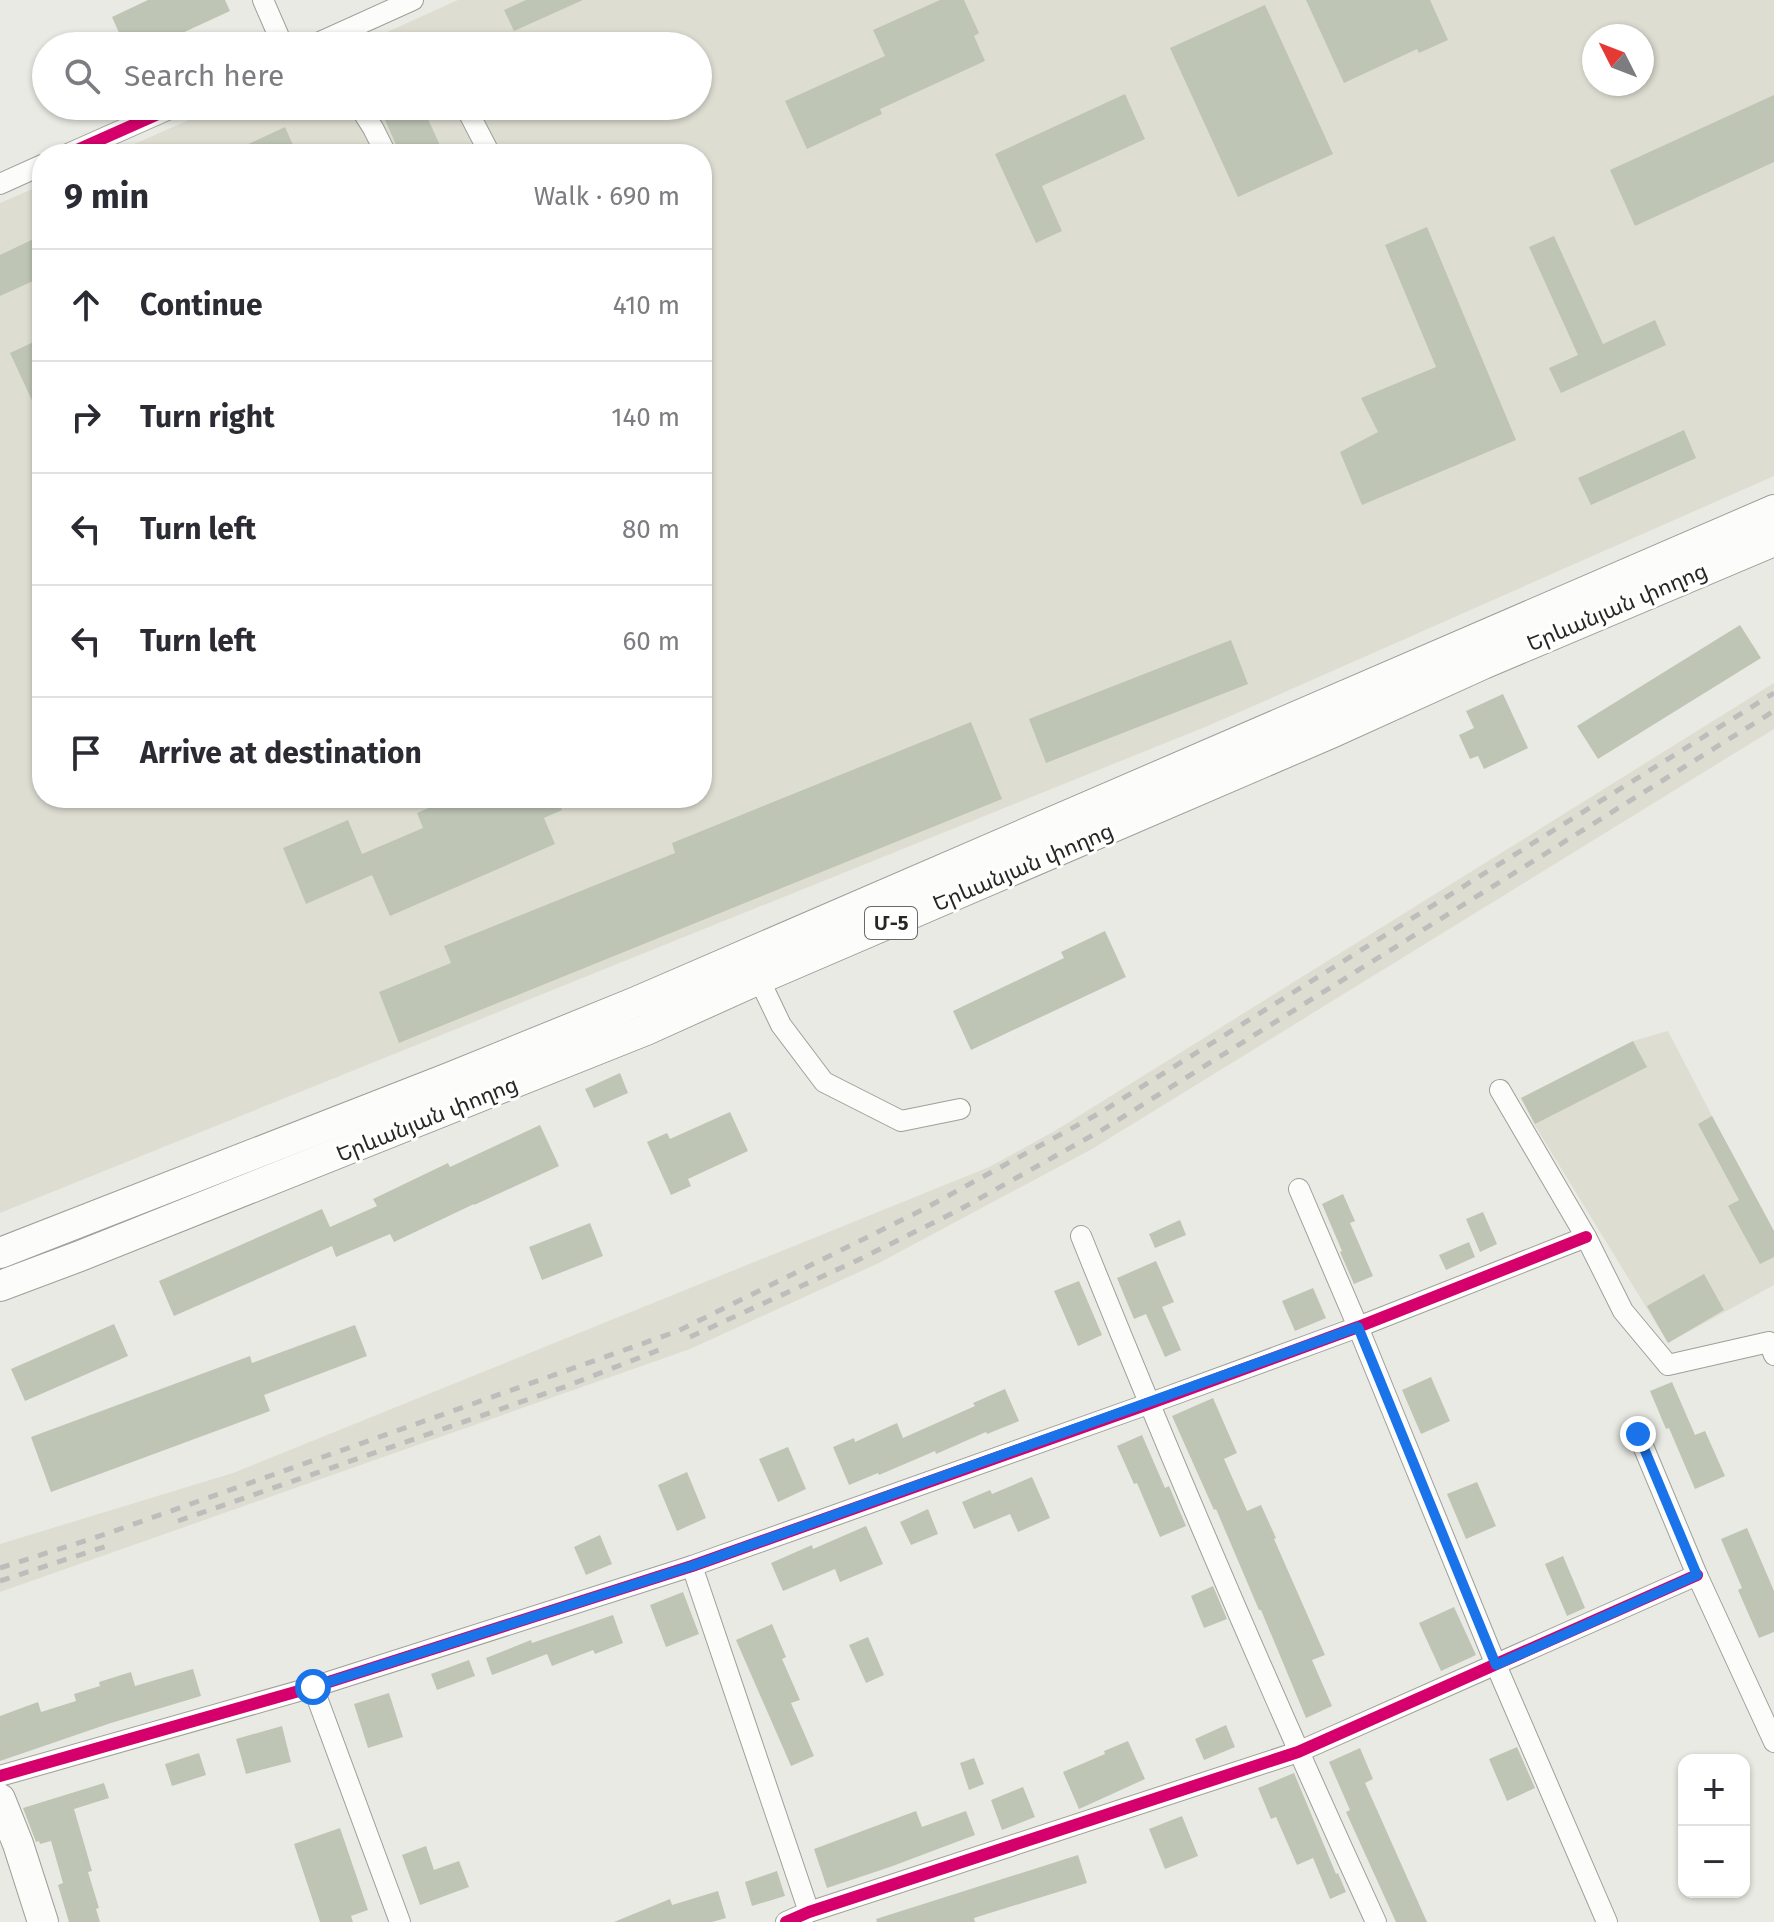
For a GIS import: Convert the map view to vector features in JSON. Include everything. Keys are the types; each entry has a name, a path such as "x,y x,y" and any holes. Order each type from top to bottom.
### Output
{"highway":[{"name":"Երևանյան փողոց","path":"0,1286 80,1256 946,885 1774,510"},
{"name":"Երևանյան փողոց","path":"0,1253 421,1090 759,979 946,885 1331,733 1483,664 1774,541"},
{"path":"0,1799 43,1922"}],"street":[{"path":"263,0 277,32"},
{"path":"342,32 413,0"},
{"path":"90,144 144,120"},
{"path":"368,120 381,144"},
{"path":"472,120 485,144"},
{"path":"0,184 32,170"},
{"path":"759,979 781,1025 824,1082 901,1121 960,1109"},
{"path":"1500,1090 1586,1237 1623,1311 1668,1365 1769,1342 1774,1355"},
{"path":"1299,1189 1496,1665 1607,1922"},
{"path":"1081,1236 1148,1404 1298,1752 1376,1922"},
{"path":"0,1776 313,1687 692,1566 1358,1327 1586,1237"},
{"path":"1638,1434 1697,1575 1774,1742"},
{"path":"692,1566 809,1912"},
{"path":"786,1922 1298,1752 1697,1575"},
{"path":"313,1687 400,1922"}],"shaded area":[{"path":"458,0 1774,0 1774,476 1210,725 0,1213 0,203 32,189 32,808 712,808 712,144 134,144 188,120 712,120 712,32 387,32"},
{"path":"1774,683 1774,729 1092,1149 879,1263 690,1349 0,1592 0,1544 233,1473 989,1167 1053,1132"},
{"path":"1668,1031 1774,1231 1774,1285 1668,1343 1521,1098 1633,1041"}],"building":[{"path":"148,0 225,0 230,11 184,32 119,32 112,17"},
{"path":"526,0 583,0 514,31 504,10"},
{"path":"940,0 964,0 979,33 974,36 985,61 880,109 882,114 807,149 785,101 885,56 873,30"},
{"path":"1306,0 1430,0 1448,40 1419,53 1417,49 1344,83"},
{"path":"1265,5 1333,154 1238,197 1170,48"},
{"path":"1125,94 1145,139 1042,186 1062,231 1036,243 995,154"},
{"path":"1774,95 1774,162 1635,226 1610,170"},
{"path":"385,120 428,120 439,144 396,144"},
{"path":"285,127 293,144 248,144"},
{"path":"1427,227 1516,440 1362,505 1340,452 1378,432 1361,398 1436,367 1385,245"},
{"path":"1554,236 1603,344 1655,320 1666,345 1561,393 1549,368 1578,355 1529,247"},
{"path":"32,240 32,282 0,296 0,255"},
{"path":"32,343 32,400 10,353"},
{"path":"1684,430 1696,458 1591,505 1578,478"},
{"path":"1740,625 1761,658 1598,759 1577,726"},
{"path":"1231,640 1248,684 1046,763 1029,719"},
{"path":"1503,694 1528,748 1484,769 1478,756 1470,759 1459,735 1474,728 1466,711"},
{"path":"971,722 1002,799 399,1043 379,992 451,963 444,946 675,853 672,843"},
{"path":"429,808 562,810 544,818 555,844 390,916 372,875 306,904 283,848 348,820 362,854 423,828 417,813"},
{"path":"1105,931 1126,977 971,1050 953,1011 1064,958 1061,952"},
{"path":"1633,1041 1647,1067 1535,1124 1521,1098"},
{"path":"620,1073 628,1093 594,1108 585,1089"},
{"path":"730,1112 748,1151 688,1179 691,1186 671,1195 647,1142 667,1133 670,1139"},
{"path":"1712,1116 1774,1231 1774,1257 1760,1264 1728,1206 1739,1200 1698,1124"},
{"path":"540,1125 559,1166 394,1242 390,1234 336,1257 332,1246 174,1316 159,1281 322,1209 330,1227 377,1206 373,1199 448,1163 450,1167"},
{"path":"1343,1194 1355,1221 1350,1223 1373,1276 1354,1284 1322,1204"},
{"path":"1483,1212 1497,1244 1480,1252 1466,1219"},
{"path":"1180,1220 1186,1235 1155,1248 1149,1234"},
{"path":"590,1223 603,1256 542,1280 529,1247"},
{"path":"1469,1242 1475,1257 1446,1270 1439,1255"},
{"path":"1156,1261 1174,1302 1162,1307 1181,1350 1165,1357 1146,1314 1134,1319 1117,1278"},
{"path":"1704,1274 1724,1310 1668,1343 1647,1306"},
{"path":"1079,1281 1102,1335 1078,1346 1054,1291"},
{"path":"1313,1288 1326,1318 1295,1331 1282,1301"},
{"path":"114,1324 128,1356 25,1401 11,1369"},
{"path":"355,1325 367,1356 264,1395 270,1411 51,1492 31,1437 250,1356 252,1363"},
{"path":"1431,1377 1450,1421 1421,1434 1402,1390"},
{"path":"1672,1382 1695,1435 1705,1431 1725,1476 1695,1489 1650,1391"},
{"path":"1005,1389 1019,1421 849,1485 833,1447 854,1438 855,1442 897,1423 903,1438"},
{"path":"1213,1398 1237,1453 1224,1459 1247,1511 1261,1505 1325,1655 1312,1660 1332,1706 1306,1718 1261,1610 1172,1416"},
{"path":"1142,1435 1186,1526 1160,1537 1117,1446"},
{"path":"788,1447 806,1489 778,1502 759,1459"},
{"path":"687,1472 706,1518 677,1531 658,1485"},
{"path":"1032,1477 1050,1518 1018,1532 1010,1514 974,1529 962,1502 990,1490 992,1494"},
{"path":"1477,1482 1496,1526 1466,1539 1447,1494"},
{"path":"928,1509 938,1534 911,1545 900,1522"},
{"path":"866,1526 883,1564 840,1582 835,1569 783,1591 771,1563"},
{"path":"1747,1528 1774,1591 1774,1632 1759,1638 1738,1590 1742,1588 1721,1539"},
{"path":"600,1535 612,1564 586,1575 574,1547"},
{"path":"1563,1556 1585,1608 1567,1616 1545,1564"},
{"path":"1213,1586 1227,1619 1204,1628 1191,1596"},
{"path":"683,1592 699,1634 666,1647 650,1605"},
{"path":"1454,1607 1476,1655 1441,1671 1419,1623"},
{"path":"613,1615 623,1643 595,1654 593,1650 552,1666 547,1654 492,1675 486,1658 531,1640 532,1643"},
{"path":"772,1624 786,1657 782,1659 800,1700 791,1703 814,1756 791,1766 736,1640"},
{"path":"868,1637 884,1675 866,1683 849,1645"},
{"path":"469,1660 475,1676 437,1690 431,1674"},
{"path":"193,1669 201,1696 0,1761 0,1716 38,1702 41,1712 76,1701 74,1694 131,1672 135,1686"},
{"path":"389,1693 403,1737 368,1748 354,1704"},
{"path":"1226,1725 1235,1747 1204,1760 1195,1739"},
{"path":"282,1726 291,1762 246,1774 236,1739"},
{"path":"1128,1741 1145,1779 1079,1809 1063,1772"},
{"path":"1517,1747 1535,1788 1507,1801 1489,1759"},
{"path":"1360,1748 1373,1779 1365,1783 1427,1922 1396,1922 1346,1812 1350,1810 1329,1762"},
{"path":"199,1753 206,1775 172,1786 165,1764"},
{"path":"974,1758 984,1784 969,1790 960,1763"},
{"path":"1294,1773 1346,1892 1330,1899 1313,1858 1297,1865 1276,1817 1271,1819 1258,1788"},
{"path":"104,1783 109,1798 74,1809 92,1871 88,1872 100,1922 69,1922 58,1885 63,1883 51,1841 36,1842 23,1808"},
{"path":"1023,1787 1035,1817 1002,1830 991,1800"},
{"path":"916,1811 922,1827 966,1811 975,1835 827,1888 814,1849"},
{"path":"1182,1816 1198,1856 1165,1869 1149,1829"},
{"path":"340,1828 368,1910 351,1916 353,1922 320,1922 294,1844"},
{"path":"426,1846 434,1870 459,1861 469,1887 420,1905 402,1855"},
{"path":"1078,1855 1087,1883 974,1918 975,1922 877,1922 876,1919"},
{"path":"777,1871 785,1896 752,1906 745,1882"},
{"path":"718,1891 726,1918 712,1922 614,1922 670,1899 672,1905"}],"railway":[{"path":"0,1568 106,1534 678,1331 922,1210 1098,1114 1774,693"},
{"path":"690,1337 957,1211 1102,1130 1774,711"},
{"path":"178,1521 567,1386 664,1348"},
{"path":"0,1581 110,1545"}],"cycle path":[{"path":"90,144 144,120"},
{"path":"0,1776 313,1687 692,1566 1358,1327 1586,1237"},
{"path":"786,1922 1298,1752 1697,1575"}],"route":[{"path":"313,1687 692,1566 1358,1327 1496,1665 1697,1575 1638,1434"}]}
